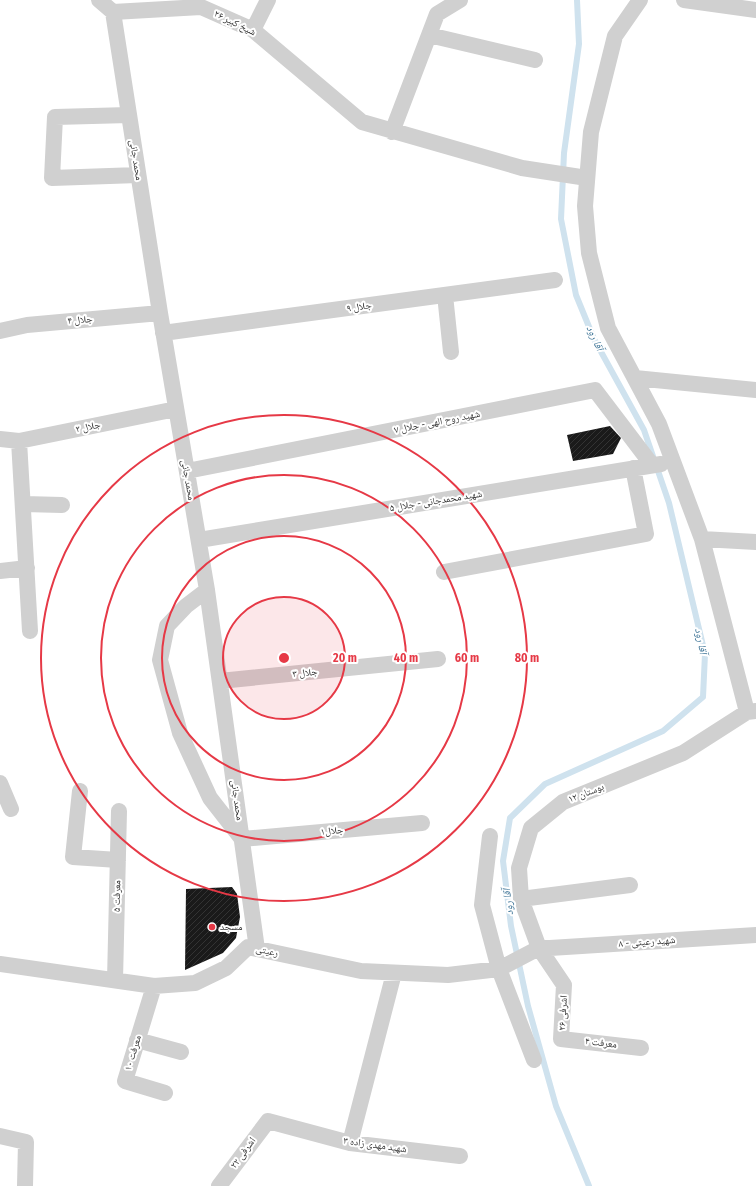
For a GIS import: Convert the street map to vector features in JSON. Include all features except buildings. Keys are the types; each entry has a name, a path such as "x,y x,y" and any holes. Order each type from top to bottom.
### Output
{"street":[{"path":"98,0 113,12"},
{"path":"253,30 268,0"},
{"path":"392,132 437,14 460,0"},
{"path":"640,0 615,36 591,132 585,206 589,253 608,328 659,424 702,539 752,711"},
{"path":"684,0 756,10"},
{"name":"شیخ کبیر ۲۶","path":"113,12 201,7 253,30 362,122 392,132 522,168 587,178"},
{"name":"محمد جانی","path":"113,12 163,333 207,590 257,949"},
{"path":"429,35 535,60"},
{"path":"129,115 55,118 52,178 138,175"},
{"name":"جلال ۹","path":"163,333 555,280"},
{"path":"445,295 451,352"},
{"name":"جلال ۴","path":"0,331 27,325 160,313"},
{"path":"635,378 756,390"},
{"name":"شهید روح الهی - جلال ۷","path":"187,472 595,390 652,465"},
{"name":"جلال ۲","path":"0,439 19,441 176,409"},
{"path":"19,441 24,504 30,631"},
{"name":"شهید محمدجانی - جلال ۵","path":"199,540 673,462"},
{"path":"444,572 646,534 633,468"},
{"path":"24,504 62,505"},
{"path":"702,539 756,542"},
{"path":"0,571 27,568"},
{"path":"207,590 186,606 167,626 160,660 180,733 210,798 242,839"},
{"name":"جلال ۳","path":"220,681 438,659"},
{"name":"بوستان ۱۲","path":"539,948 521,899 519,868 531,828 563,802 683,753 752,711"},
{"path":"0,783 11,809"},
{"path":"80,791 73,857 118,860"},
{"name":"معرفت ۵","path":"115,980 120,811"},
{"name":"جلال۱","path":"242,839 422,823"},
{"path":"490,836 482,905 499,969 534,1060"},
{"path":"521,899 630,885"},
{"name":"شهید رعیتی - ۸","path":"539,948 756,935"},
{"name":"رعیتی","path":"0,964 154,986 195,983 226,968 248,947 361,971 448,975 499,969 539,948"},
{"name":"اشرفی ۲۶","path":"539,948 564,985 561,1039"},
{"path":"350,1143 394,973"},
{"name":"معرفت ۱۰","path":"154,986 125,1081 165,1092"},
{"name":"معرفت ۴","path":"561,1039 641,1048"},
{"path":"137,1040 181,1052"},
{"name":"شهید مهدی زاده ۳","path":"268,1121 350,1143 460,1156"},
{"name":"اشرفی ۲۲","path":"219,1186 268,1121"},
{"path":"0,1136 26,1142 25,1186"}],"waterway":[{"name":"آقا رود","path":"577,0 579,44 564,153 561,219 576,295 594,339 644,430 669,503 705,654 703,697 663,731 545,784 510,818 503,861 511,926 528,1006 556,1106 589,1186"}],"place":[{"name":"مسجد","path":"212,927"}]}
